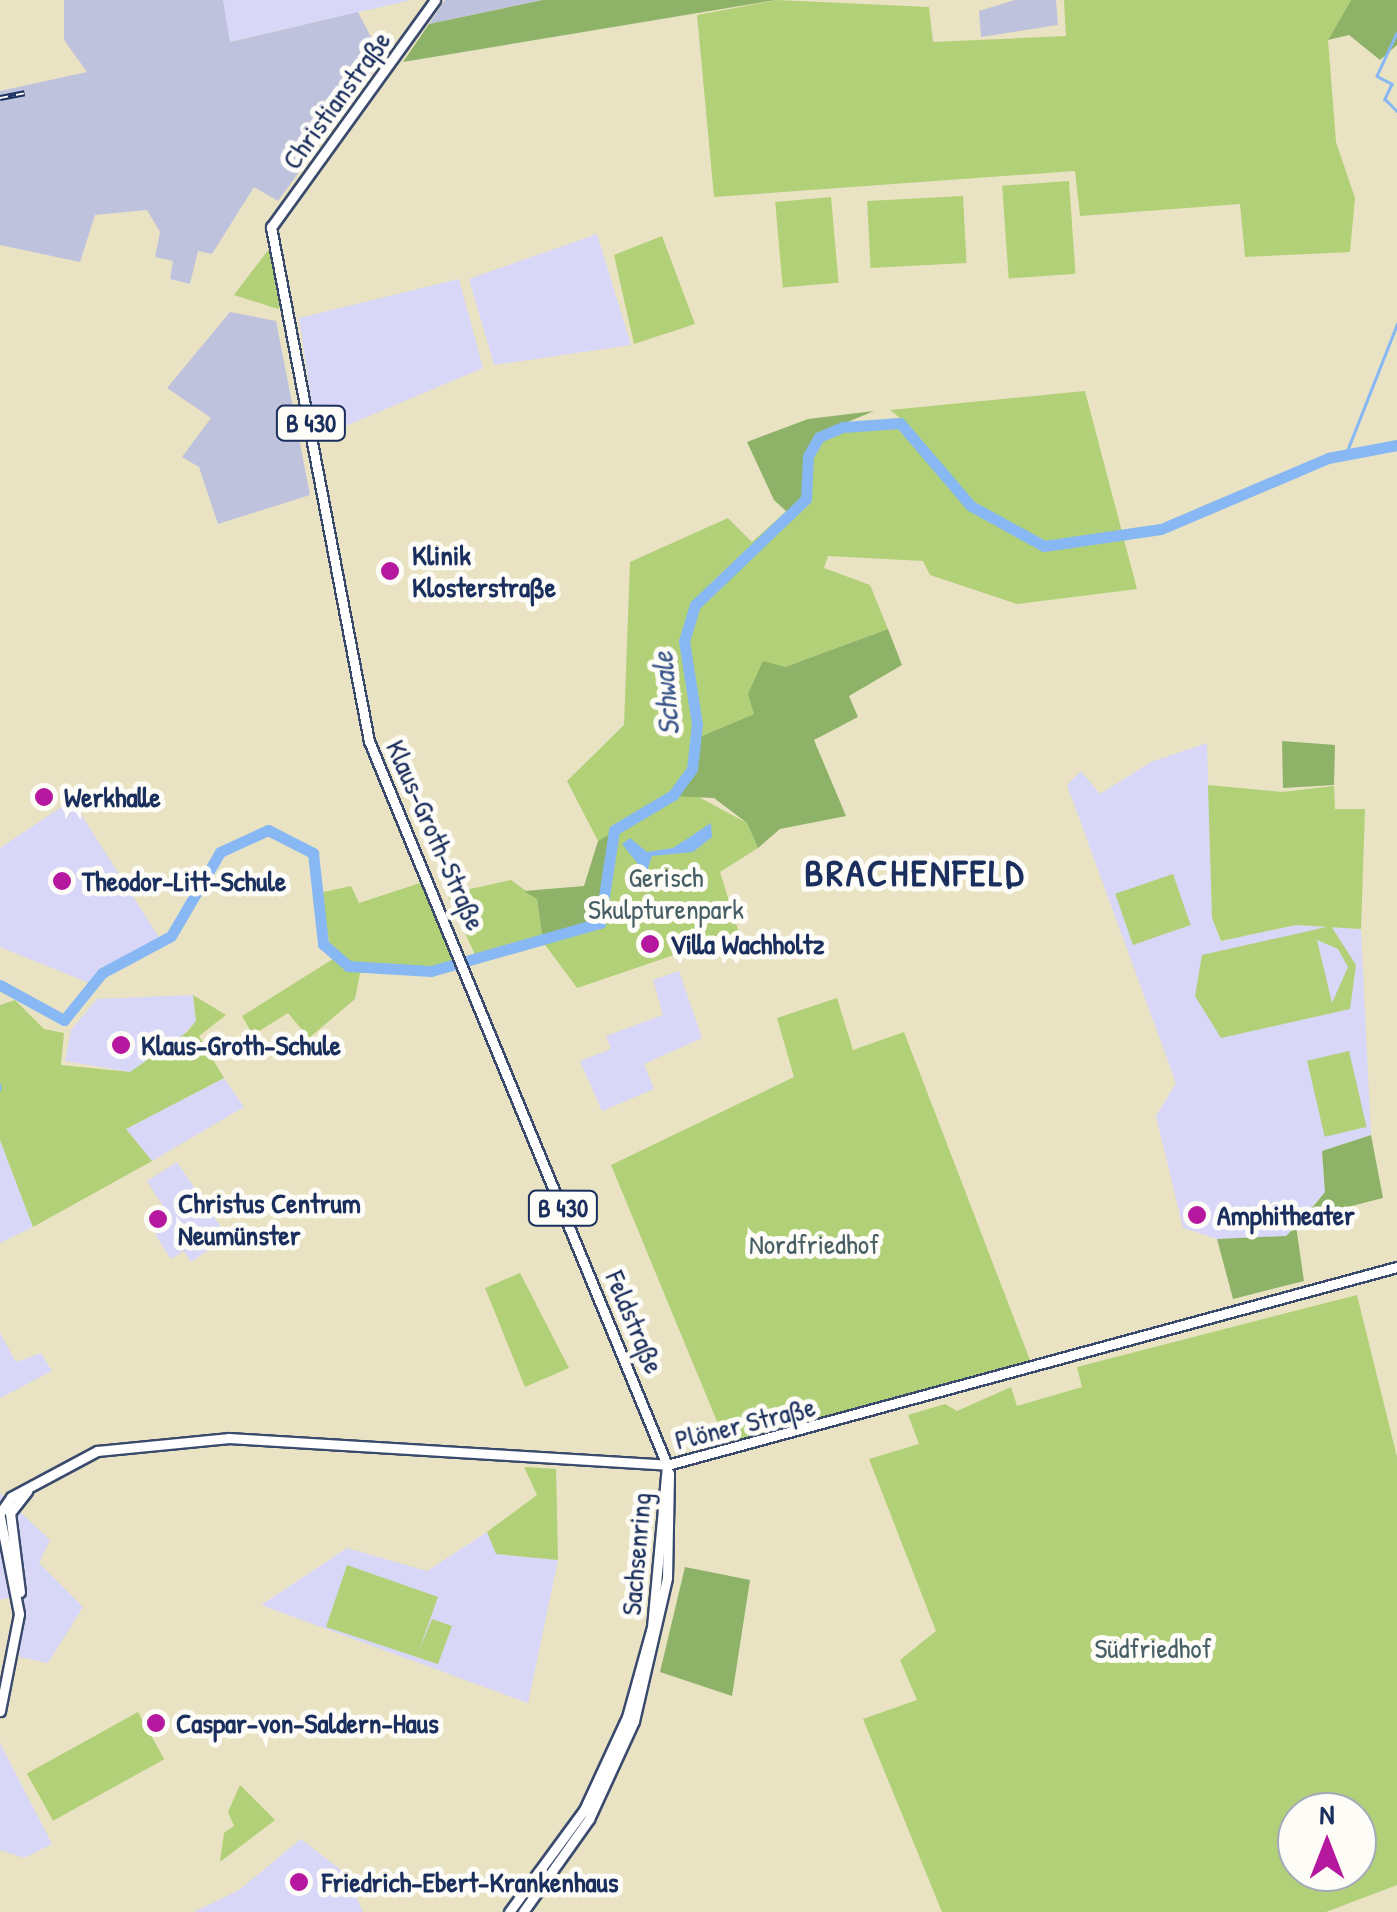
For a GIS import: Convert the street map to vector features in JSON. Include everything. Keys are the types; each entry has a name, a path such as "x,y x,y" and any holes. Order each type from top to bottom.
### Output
{"main road":[{"name":"Christianstraße","path":"340,606 272,226 435,0"},
{"name":"Klaus-Groth-Straße","path":"340,606 378,767 463,951 494,1030"},
{"name":"Feldstraße","path":"494,1030 667,1465"},
{"name":"Plöner Straße","path":"3,1512 33,1486 97,1451 229,1438 667,1465 1397,1267"},
{"name":"Sachsenring","path":"509,1912 584,1810 627,1717 652,1627 667,1465"},
{"name":"Sachsenring","path":"522,1912 592,1814 634,1721 667,1578 667,1465"},
{"path":"0,1710 18,1598 18,1550 3,1512"},
{"path":"3,1512 18,1598"},
{"path":"7,1542 18,1550"}],"shaded area":[{"path":"64,0 223,0 230,42 358,12 382,58 278,201 254,187 212,254 198,251 190,284 170,279 173,261 155,257 160,232 147,210 95,215 80,262 0,245 0,91 87,72 64,40"},
{"path":"223,0 411,0 229,42"},
{"path":"445,0 543,0 429,24"},
{"path":"1015,0 1056,0 1058,25 981,37 979,11"},
{"path":"597,234 631,345 494,365 469,279"},
{"path":"459,279 483,368 317,438 299,318"},
{"path":"230,312 276,321 310,495 218,524 199,467 182,457 211,418 167,388"},
{"path":"1207,743 1212,918 1221,941 1296,925 1361,929 1371,1135 1322,1151 1325,1192 1286,1236 1217,1239 1183,1228 1156,1116 1176,1083 1067,785 1081,771 1100,794 1151,762"},
{"name":"Theodor-Litt-Schule","path":"72,800 160,939 89,983 0,947 0,848"},
{"path":"679,971 702,1038 644,1064 654,1089 602,1111 580,1061 611,1049 606,1036 663,1015 653,980"},
{"name":"Klaus-Groth-Schule","path":"193,995 196,1021 162,1057 130,1072 65,1061 71,1030 97,999"},
{"path":"224,1078 244,1107 152,1161 135,1147 126,1129"},
{"path":"0,1140 33,1227 0,1243"},
{"path":"177,1162 228,1237 191,1262 184,1251 171,1259 155,1234 173,1222 147,1181"},
{"path":"0,1333 16,1362 41,1353 52,1371 0,1398"},
{"path":"0,1493 50,1540 39,1563 83,1607 48,1663 19,1657 24,1593 0,1600"},
{"path":"487,1532 497,1554 558,1560 528,1703 261,1605 347,1548 427,1571"},
{"path":"0,1743 52,1844 24,1858 0,1850"},
{"name":"Friedrich-Ebert-Krankenhaus","path":"301,1839 346,1874 363,1912 194,1912 239,1890"}],"green space":[{"path":"543,0 776,0 403,62 429,24"},
{"path":"777,0 929,7 933,42 1066,36 1064,0 1351,0 1328,40 1336,142 1355,198 1350,252 1245,257 1240,204 1080,216 1075,171 714,197 697,15"},
{"path":"1351,0 1397,0 1397,45 1380,60 1349,35 1328,40"},
{"path":"1069,181 1075,274 1009,278 1002,186"},
{"path":"963,196 967,263 871,268 867,201"},
{"path":"831,197 838,283 783,288 775,202"},
{"path":"662,236 695,324 634,344 614,255"},
{"path":"269,249 281,307 278,309 234,295"},
{"name":"Gerisch Skulpturenpark","path":"1085,391 1137,589 1017,604 930,575 923,561 828,556 824,568 870,585 888,629 785,667 754,714 697,738 693,794 747,823 758,848 720,872 739,933 577,988 543,942 477,959 447,894 511,880 537,899 543,941 607,915 614,832 598,841 567,781 624,725 630,562 728,518 752,542 803,496 811,443 840,424 900,418 890,410"},
{"path":"874,411 819,434 805,456 803,496 787,512 774,500 747,442 808,419"},
{"path":"888,629 902,665 849,696 858,717 814,740 846,816 780,829 758,848 747,823 714,798 674,796 693,770 697,738 754,714 748,694 763,661 785,667"},
{"path":"1282,741 1335,745 1334,785 1283,788"},
{"path":"1208,785 1282,792 1334,786 1335,809 1365,809 1361,929 1296,925 1221,941 1212,918"},
{"path":"615,831 602,924 543,942 537,899 524,891 584,886 598,841"},
{"path":"1173,874 1191,925 1133,945 1115,894"},
{"path":"426,881 458,968 360,973 355,999 309,1038 288,1013 253,1035 242,1016 333,959 319,893 351,886 359,903"},
{"path":"1331,926 1356,965 1350,1009 1221,1038 1195,996 1202,955","holes":["1317,940 1338,949 1348,967 1332,1003"]},
{"path":"193,995 226,1015 199,1036 224,1078 126,1129 152,1161 33,1227 0,1140 0,1005 15,1000 44,1029 64,1033 61,1065 130,1072 187,1032 196,1021"},
{"name":"Nordfriedhof","path":"837,998 853,1050 904,1032 1030,1360 728,1448 611,1165 794,1077 777,1018"},
{"path":"1349,1051 1367,1127 1325,1137 1307,1061"},
{"path":"1371,1135 1383,1198 1304,1218 1325,1192 1322,1151"},
{"path":"1296,1226 1304,1281 1233,1299 1217,1239 1286,1236"},
{"path":"520,1273 569,1368 525,1387 485,1288"},
{"name":"Südfriedhof","path":"1357,1295 1397,1457 1397,1885 1326,1912 942,1912 863,1719 917,1700 900,1660 936,1631 869,1459 919,1444 908,1415 945,1404 957,1411 1011,1387 1017,1406 1082,1387 1077,1367"},
{"path":"524,1467 556,1469 558,1560 496,1554 487,1532 537,1495"},
{"path":"347,1565 438,1597 418,1653 432,1619 452,1626 438,1664 326,1627"},
{"path":"685,1567 750,1580 732,1696 660,1672"},
{"path":"138,1712 164,1759 53,1821 27,1774"},
{"path":"240,1785 275,1820 220,1862 224,1833 234,1826 228,1812"}],"water":[{"path":"711,823 712,837 693,852 652,856 646,874 622,844 630,838 647,852 673,848"}],"waterway":[{"path":"1397,33 1377,76 1392,84 1385,99 1397,111"},
{"path":"1345,456 1397,324"},
{"name":"Schwale","path":"0,985 64,1020 102,973 171,936 220,852 268,830 313,853 323,944 348,966 431,971 600,923 614,830 673,795 692,769 697,724 684,641 695,605 806,499 808,456 819,437 843,427 900,423 971,506 1044,546 1161,529 1328,458 1397,445"}],"railway":[{"path":"0,98 25,93"}],"place":[{"name":"Klinik Klosterstraße","path":"390,571"},
{"name":"Werkhalle","path":"44,797"},
{"name":"Theodor-Litt-Schule","path":"62,881"},
{"name":"Villa Wachholtz","path":"650,944"},
{"name":"Klaus-Groth-Schule","path":"121,1045"},
{"name":"Amphitheater","path":"1197,1215"},
{"name":"Christus Centrum Neumünster","path":"158,1219"},
{"name":"Caspar-von-Saldern-Haus","path":"156,1723"},
{"name":"Friedrich-Ebert-Krankenhaus","path":"299,1882"}],"district":[{"name":"BRACHENFELD","path":"915,873"}]}
